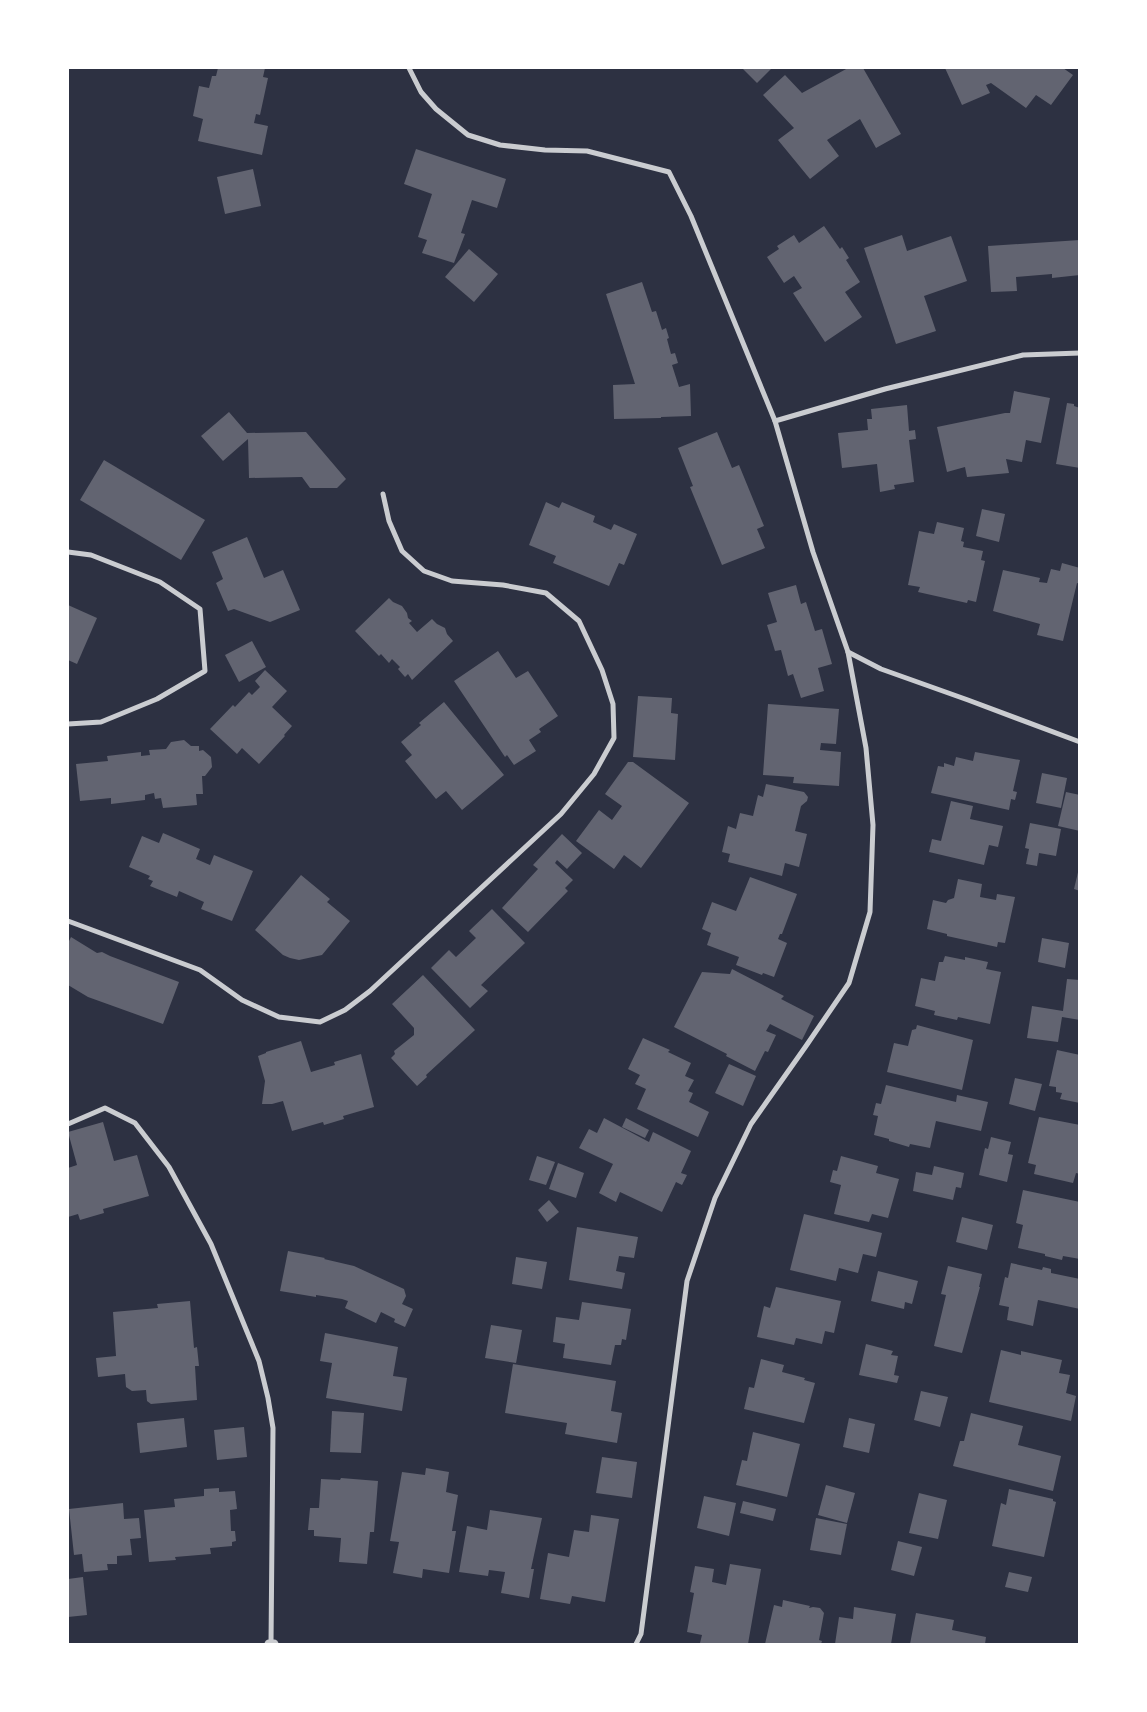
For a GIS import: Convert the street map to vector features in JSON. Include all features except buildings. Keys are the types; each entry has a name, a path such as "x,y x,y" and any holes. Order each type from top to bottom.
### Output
{"street":[{"path":"410,68 420,92 436,109 468,135 500,145 545,150 587,151 669,172 691,216 775,421 814,552 848,652 866,748 872,816 870,912 849,983 751,1124 715,1198 687,1281 641,1634 636,1644"},
{"path":"775,421 885,389 1023,355 1080,353"},
{"path":"68,921 200,970 242,1000 279,1017 320,1022 344,1010 370,991 561,814 594,774 614,738 613,704 602,670 579,621 546,592 503,585 452,581 424,571 402,550 389,521 383,494"},
{"path":"68,552 91,555 160,582 200,609 205,671 157,699 101,722 68,724"},
{"path":"848,652 880,669 1080,742"},
{"path":"68,1124 105,1108 135,1123 169,1167 211,1244 250,1337 259,1361 273,1428 271,1644"}]}
